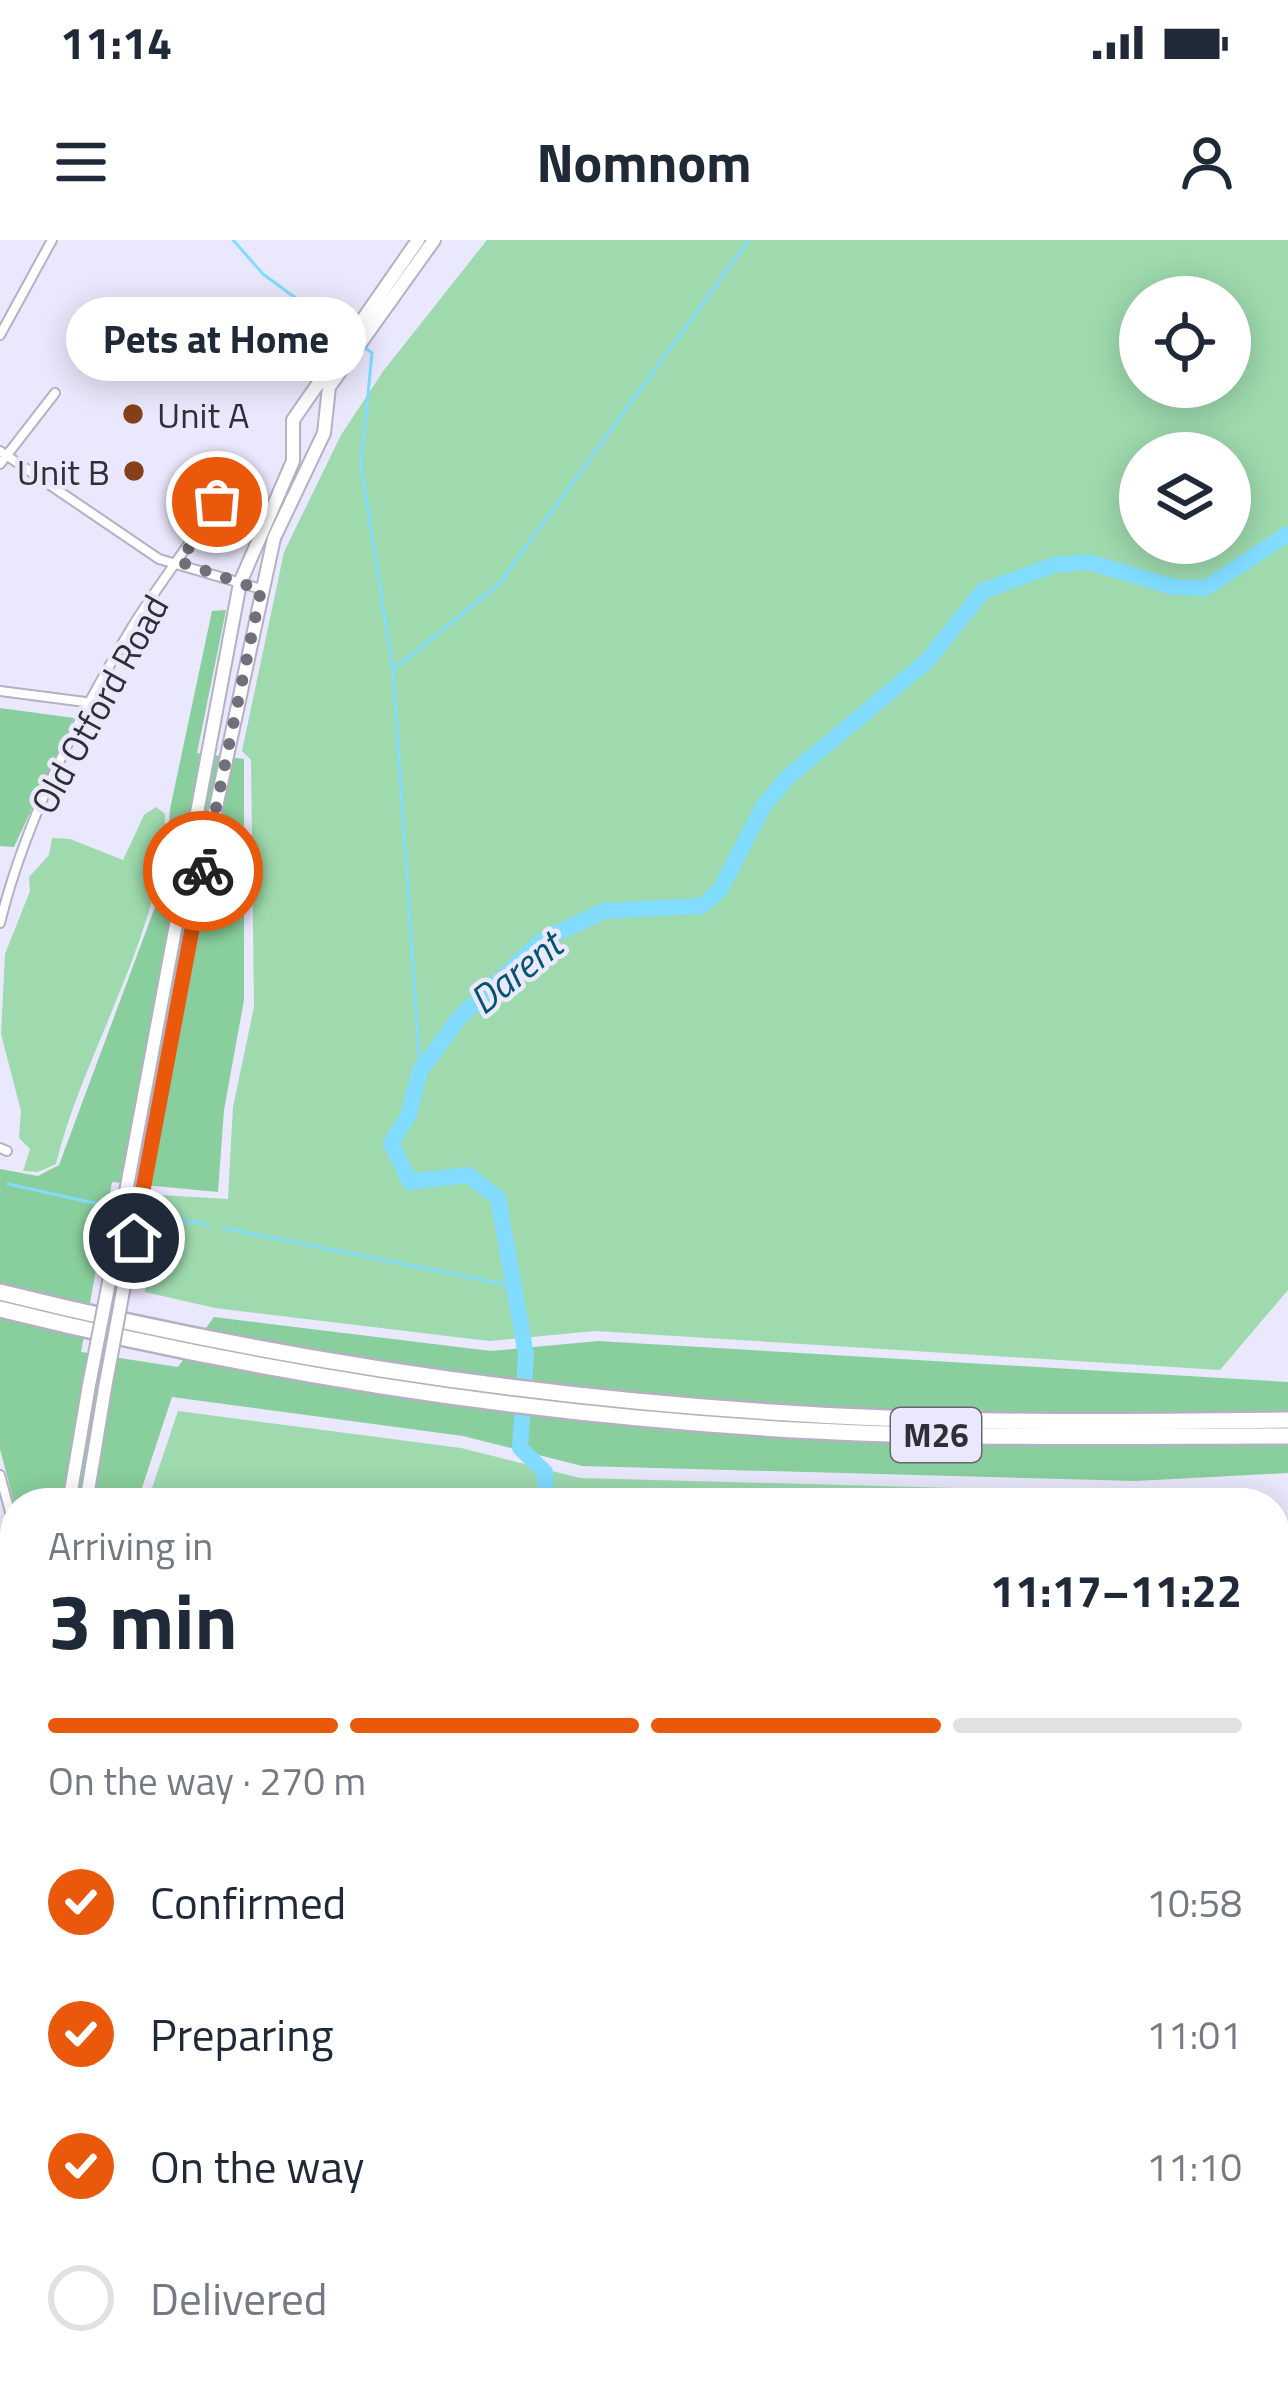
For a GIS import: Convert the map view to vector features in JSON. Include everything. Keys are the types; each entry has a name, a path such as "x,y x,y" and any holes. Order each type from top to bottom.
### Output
{"highway":[{"name":"M26","path":"0,1292 193,1336 473,1390"},
{"name":"M26","path":"0,1309 240,1361 585,1404 919,1435 1288,1436"},
{"name":"M26","path":"585,1404 941,1420 1288,1420"}],"main road":[{"path":"87,1488 110,1277 240,583 293,461 296,437 292,426 298,412 418,240"},
{"path":"73,1488 125,1280 274,538 316,441 324,433 329,387 434,240"},
{"path":"298,412 313,409 325,420"},
{"path":"296,437 316,441"}],"street":[{"path":"0,335 52,240"},
{"path":"55,393 2,457 159,559 261,590"},
{"name":"Old Otford Road","path":"0,923 27,838 93,703 133,626 220,496"},
{"path":"0,691 93,703"}],"green space":[{"path":"487,240 1288,240 1288,1290 1220,1370 595,1331 489,1341 215,1308 145,1292 160,1195 228,1199 233,1107 254,1007 251,760 242,751 284,552 341,435 384,370"},
{"path":"226,610 197,753 244,759 244,1000 224,1110 218,1192 112,1182 81,1352 178,1367 214,1317 491,1351 598,1341 1288,1382 1288,1473 1136,1481 582,1466 463,1436 172,1397 142,1488 10,1488 0,1449 0,1169 38,1176 59,1165 165,880 170,809 212,611"},
{"path":"0,708 74,718 14,847 0,846"},
{"path":"156,807 165,814 162,857 138,944 68,1121 56,1164 38,1172 23,1171 30,1149 19,1138 21,1111 1,1034 5,954 30,891 29,877 49,855 52,838 70,839 123,860 144,815"},
{"path":"178,1411 461,1448 580,1478 955,1488 152,1488"}],"waterway":[{"path":"233,240 263,274 346,335"},
{"path":"420,1071 393,670 499,584 749,240"},
{"path":"364,347 372,353 361,465 393,670"},
{"name":"Darent","path":"546,1488 545,1472 520,1448 526,1355 498,1198 468,1175 410,1182 391,1143 408,1116 420,1071 459,1018 541,941 604,911 702,906 720,890 764,805 788,777 927,661 983,591 1054,565 1088,562 1174,587 1205,588 1288,534"},
{"path":"8,1184 112,1207"},
{"path":"151,1213 208,1225"},
{"path":"223,1228 513,1286"}],"way so far":[{"path":"203,871 261,590 180,562 217,502"}],"place":[{"name":"Unit A","path":"133,414"},
{"name":"Unit B","path":"134,471"},
{"name":"Pets at Home","path":"217,502"}],"route":[{"path":"134,1238 203,871"}]}
